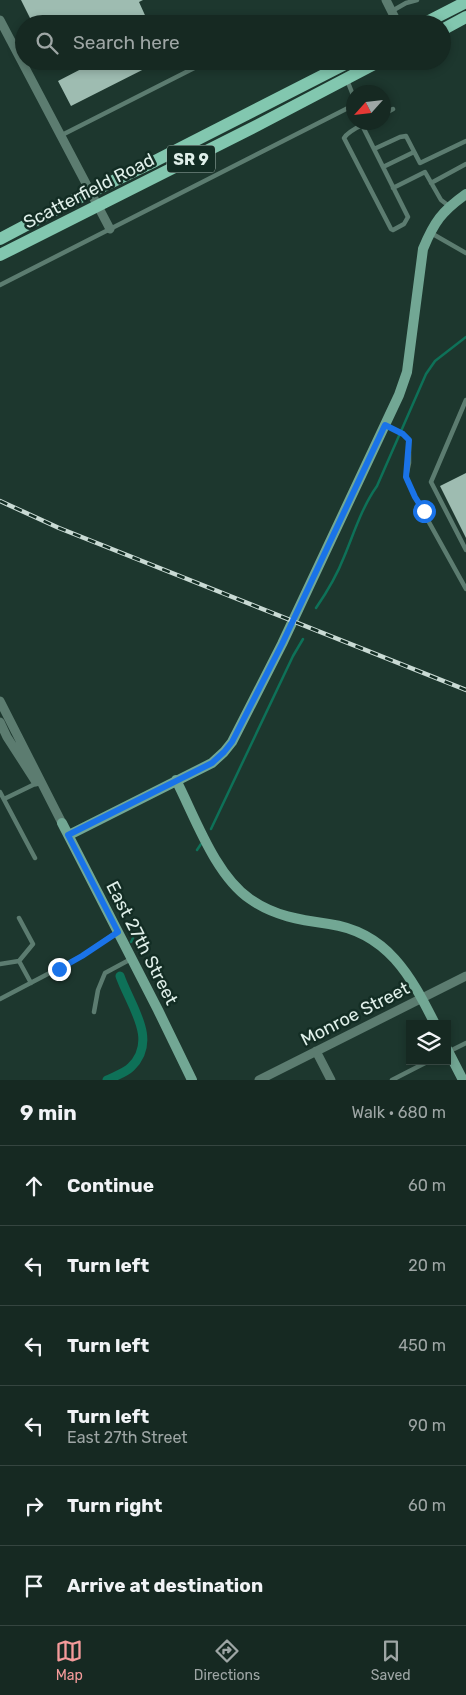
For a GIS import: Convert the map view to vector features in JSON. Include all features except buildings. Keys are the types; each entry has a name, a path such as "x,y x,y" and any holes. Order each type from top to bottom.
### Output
{"main road":[{"path":"446,15 463,8"},
{"path":"451,21 463,8"},
{"name":"Scatterfield Road","path":"0,239 333,70"},
{"name":"Scatterfield Road","path":"0,255 258,125 362,70"}],"street":[{"path":"386,0 394,15"},
{"path":"0,20 15,49"},
{"path":"26,70 110,230"},
{"path":"68,835 212,763 232,742 282,644 399,395 407,372 419,270 423,249 430,232 449,206 466,194"},
{"name":"East 27th Street","path":"0,701 132,958 192,1080"},
{"name":"East 27th Street","path":"0,722 7,737 62,823"},
{"path":"176,780 213,855 224,873 236,887 250,899 281,916 332,924 349,929 382,946 400,963 422,998 433,1020"},
{"name":"Monroe Street","path":"259,1080 466,976"},
{"path":"316,1051 331,1080"},
{"path":"451,1057 463,1080"}],"lane":[{"path":"392,11 406,3 417,0"},
{"path":"60,136 190,70"},
{"path":"346,78 349,85"},
{"path":"0,285 346,109"},
{"path":"353,130 344,138 393,230 404,224 408,217 364,130"},
{"path":"374,149 400,136 406,136 431,183 442,200 449,206"},
{"path":"420,163 466,141"},
{"path":"383,168 414,152"},
{"path":"431,183 466,164"},
{"path":"393,188 425,172"},
{"path":"430,232 466,253"},
{"path":"466,400 431,482 466,550"},
{"path":"385,425 407,436 410,442 406,477 415,497 466,589"},
{"path":"4,799 37,783"},
{"path":"0,792 35,858"},
{"path":"0,964 19,961 33,944 19,918"},
{"path":"0,999 82,956 118,932"},
{"path":"94,1012 98,990 105,973 132,958"},
{"path":"19,961 31,983"},
{"path":"451,1050 466,1043"},
{"path":"392,1080 421,1065"}],"waterway":[{"path":"316,608 338,570 426,374 435,361 466,337"},
{"path":"211,829 293,656 303,639"},
{"path":"197,850 201,844"},
{"path":"131,942 133,938"},
{"path":"107,1080 131,1067 139,1057 142,1045 140,1022 120,976"}],"railway":[{"path":"0,501 59,528 466,690"}],"route":[{"path":"59,969 118,932 68,835 212,763 232,742 282,644 385,425 407,436 410,442 406,477 424,511"}]}
